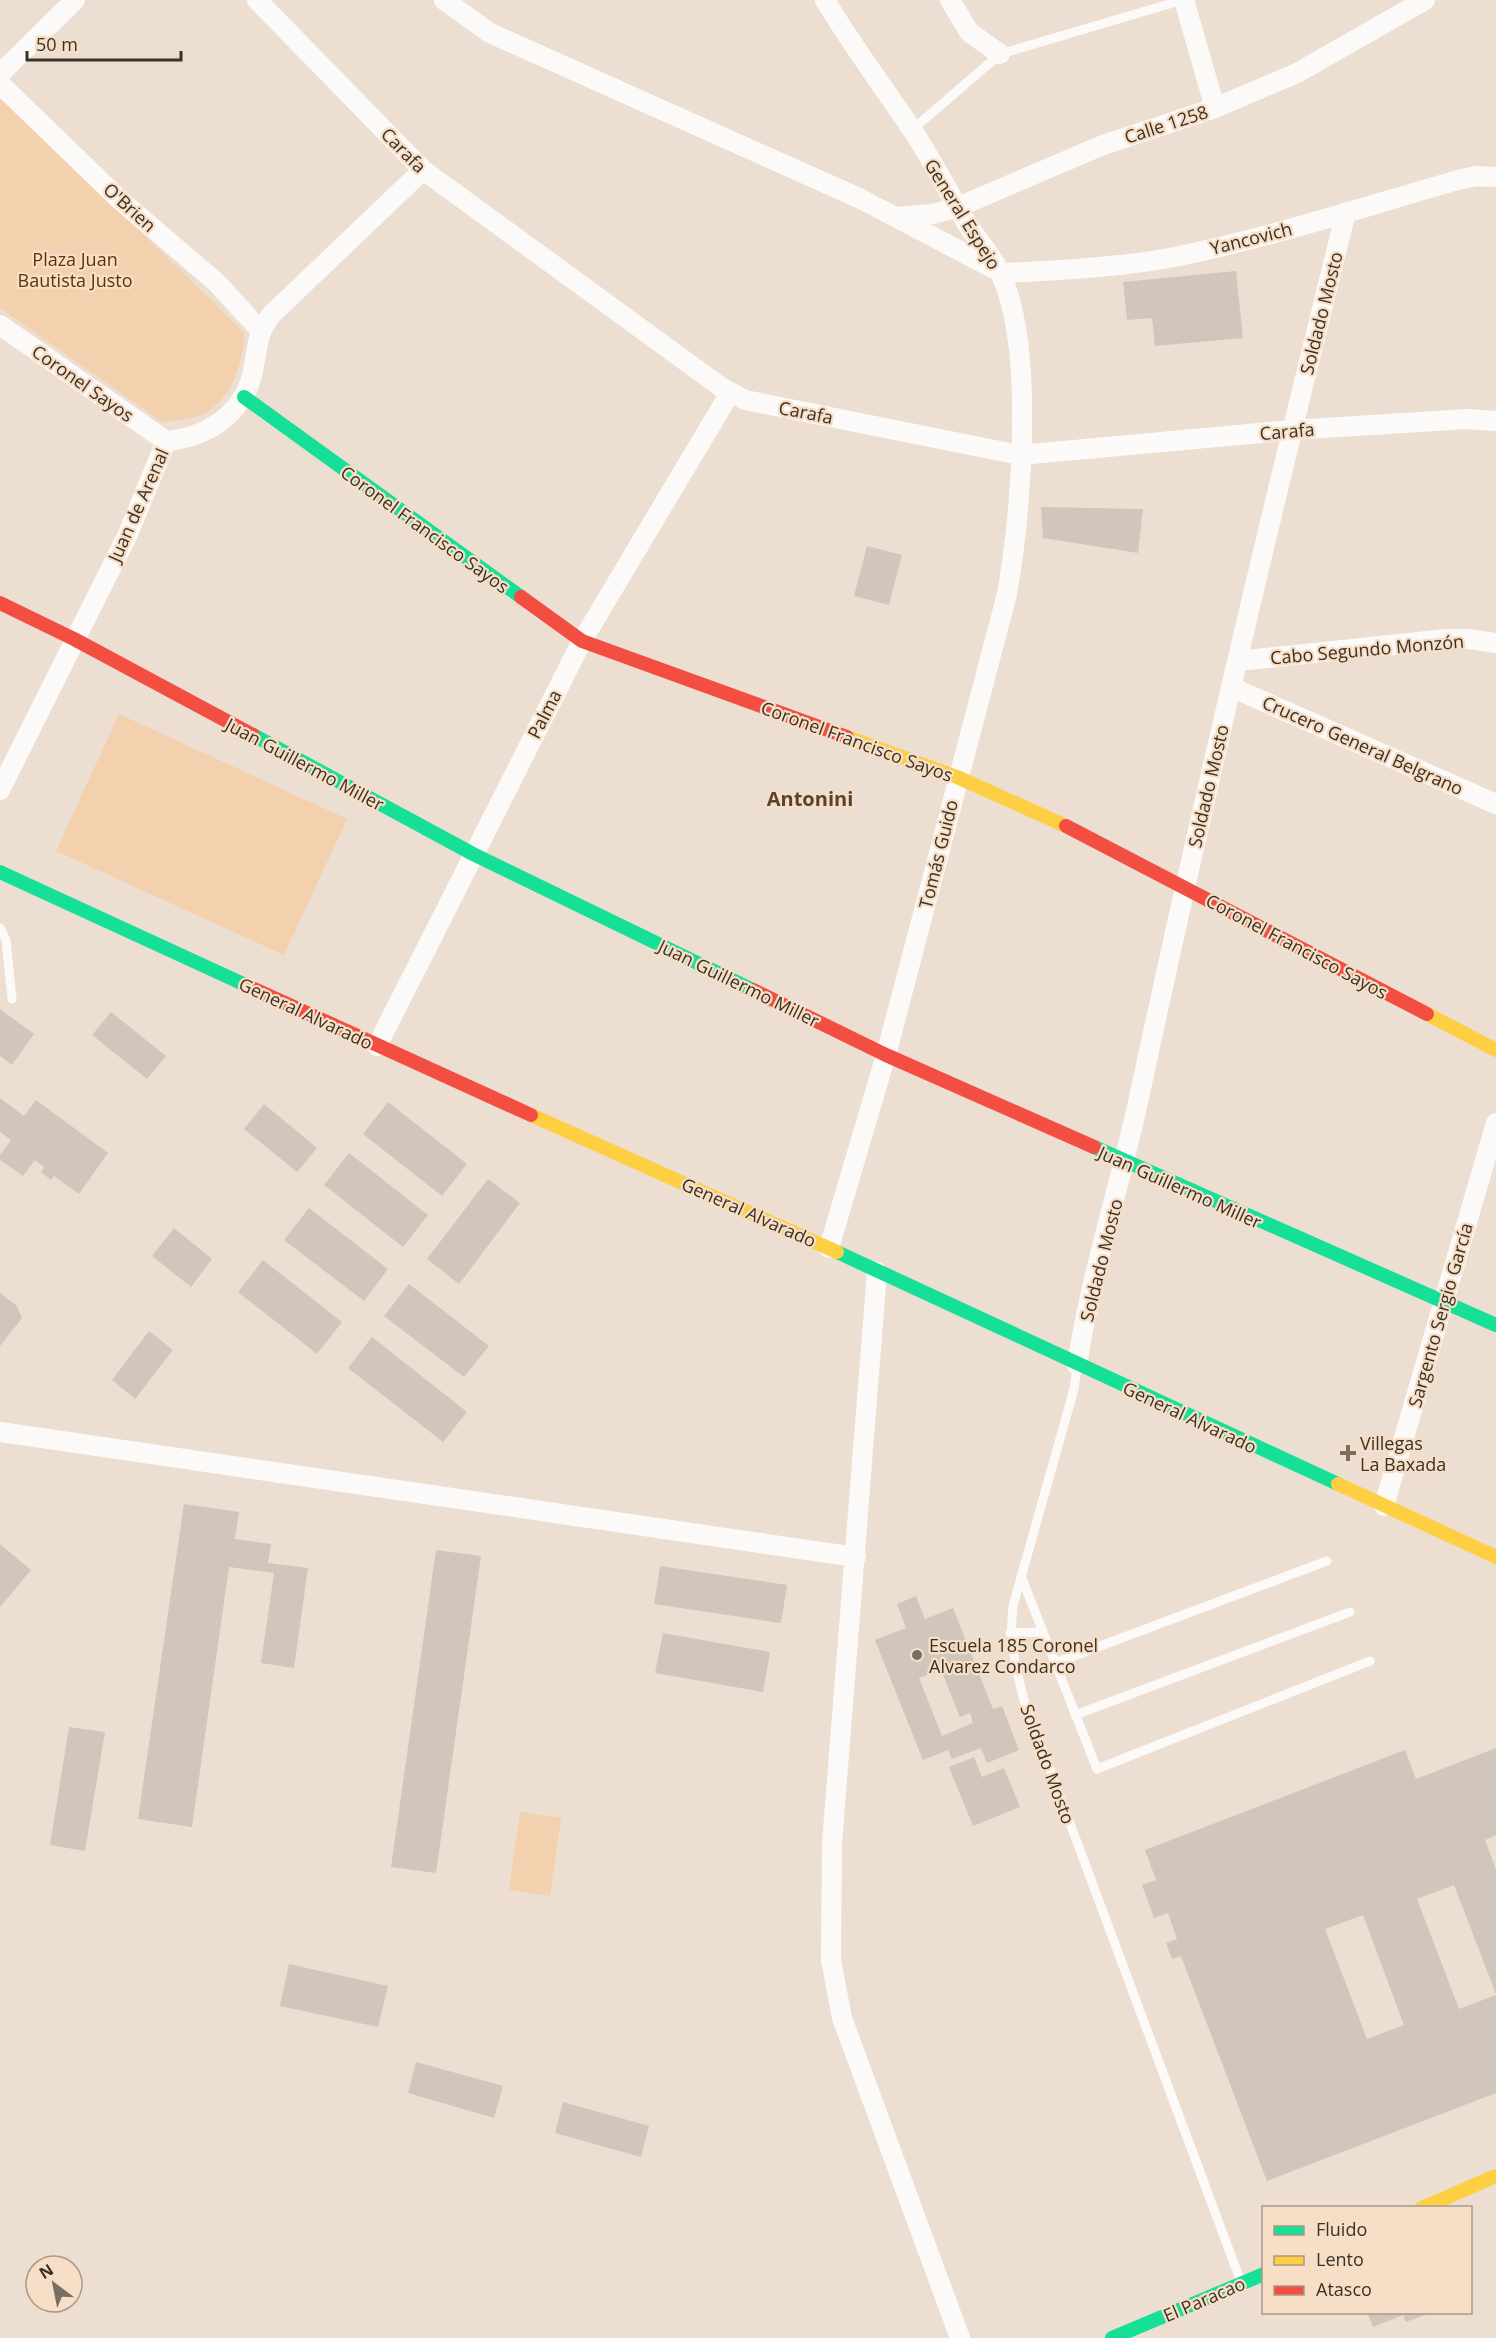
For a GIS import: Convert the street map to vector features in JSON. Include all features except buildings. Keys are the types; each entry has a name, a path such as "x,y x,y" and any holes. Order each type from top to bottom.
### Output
{"street":[{"path":"0,74 75,0"},
{"name":"Carafa","path":"257,0 423,170 730,393 745,400 1020,455 1292,430 1467,419 1496,421"},
{"path":"444,0 490,33 861,199 1001,273"},
{"name":"General Espejo","path":"825,0 846,36 912,130 1001,273 1014,312 1020,353 1020,455"},
{"path":"950,0 969,32 1000,54"},
{"path":"1183,0 1215,108"},
{"name":"Calle 1258","path":"894,217 933,214 958,207 1103,145 1215,108 1296,73 1425,0"},
{"name":"O'Brien","path":"0,84 120,200 217,282 260,330"},
{"path":"260,330 271,315 423,170"},
{"name":"Yancovich","path":"1001,273 1090,269 1163,259 1252,239 1458,180 1476,176 1496,177"},
{"name":"Soldado Mosto","path":"1077,1365 1082,1334 1125,1163 1184,886 1346,212"},
{"name":"Coronel Sayos","path":"0,325 166,441"},
{"name":"Juan de Arenal","path":"0,790 128,534 166,441 185,439 209,430 226,419 243,397 253,374 260,330"},
{"name":"Palma","path":"377,1046 472,854 582,641 730,393"},
{"name":"Coronel Francisco Sayos","path":"243,397 582,641 957,777 1083,834 1496,1050"},
{"name":"Tomás Guido","path":"830,1248 886,1055 957,777 1007,594 1020,455"},
{"name":"Juan Guillermo Miller","path":"0,603 74,639 472,854 886,1055 1125,1163 1496,1325"},
{"name":"Cabo Segundo Monzón","path":"1238,661 1447,639 1469,639 1496,644"},
{"name":"Crucero General Belgrano","path":"1231,687 1496,804"},
{"name":"General Alvarado","path":"0,872 377,1046 830,1248 1077,1365 1496,1557"},
{"name":"Sargento Sergio García","path":"1384,1506 1496,1124"},
{"path":"877,1272 832,1843 831,1960 842,2019 960,2338"},
{"path":"0,1432 856,1557"},
{"path":"1427,2206 1496,2176"},
{"name":"El Paracao","path":"1112,2338 1262,2274"}],"lane":[{"path":"912,130 1000,54 1183,0"},
{"path":"0,928 6,940 12,999"},
{"name":"Soldado Mosto","path":"1077,1365 1074,1389 1021,1575 1010,1633 1024,1700 1241,2283"},
{"path":"1054,1663 1327,1561"},
{"path":"1021,1575 1097,1769 1370,1661"},
{"path":"1076,1715 1350,1612"},
{"path":"1010,1633 1042,1632"}],"green space":[{"name":"Plaza Juan Bautista Justo","path":"0,99 24,118 244,332 241,358 232,383 225,395 207,412 191,418 162,422 0,308"},
{"path":"119,714 347,819 284,955 56,851"},
{"path":"520,1812 561,1818 550,1896 509,1890"}],"traffic: fast":[{"path":"244,397 521,597"},
{"path":"253,735 473,854 753,990"},
{"path":"0,872 250,987"},
{"path":"1094,1147 1496,1325"},
{"path":"837,1252 1338,1484"},
{"path":"1112,2338 1262,2275"}],"traffic: slow":[{"path":"847,737 957,777 1066,826"},
{"path":"1427,1014 1496,1050"},
{"path":"531,1115 837,1252"},
{"path":"1338,1484 1496,1557"},
{"path":"1427,2206 1496,2176"}],"traffic: jam":[{"path":"521,597 582,641 847,737"},
{"path":"0,603 74,639 253,735"},
{"path":"1066,826 1427,1014"},
{"path":"250,987 531,1115"},
{"path":"753,990 886,1055 1094,1147"}],"place":[{"name":"Villegas La Baxada","path":"1348,1453"},
{"name":"Escuela 185 Coronel Alvarez Condarco","path":"917,1655"}],"district":[{"name":"Antonini","path":"810,798"}]}
